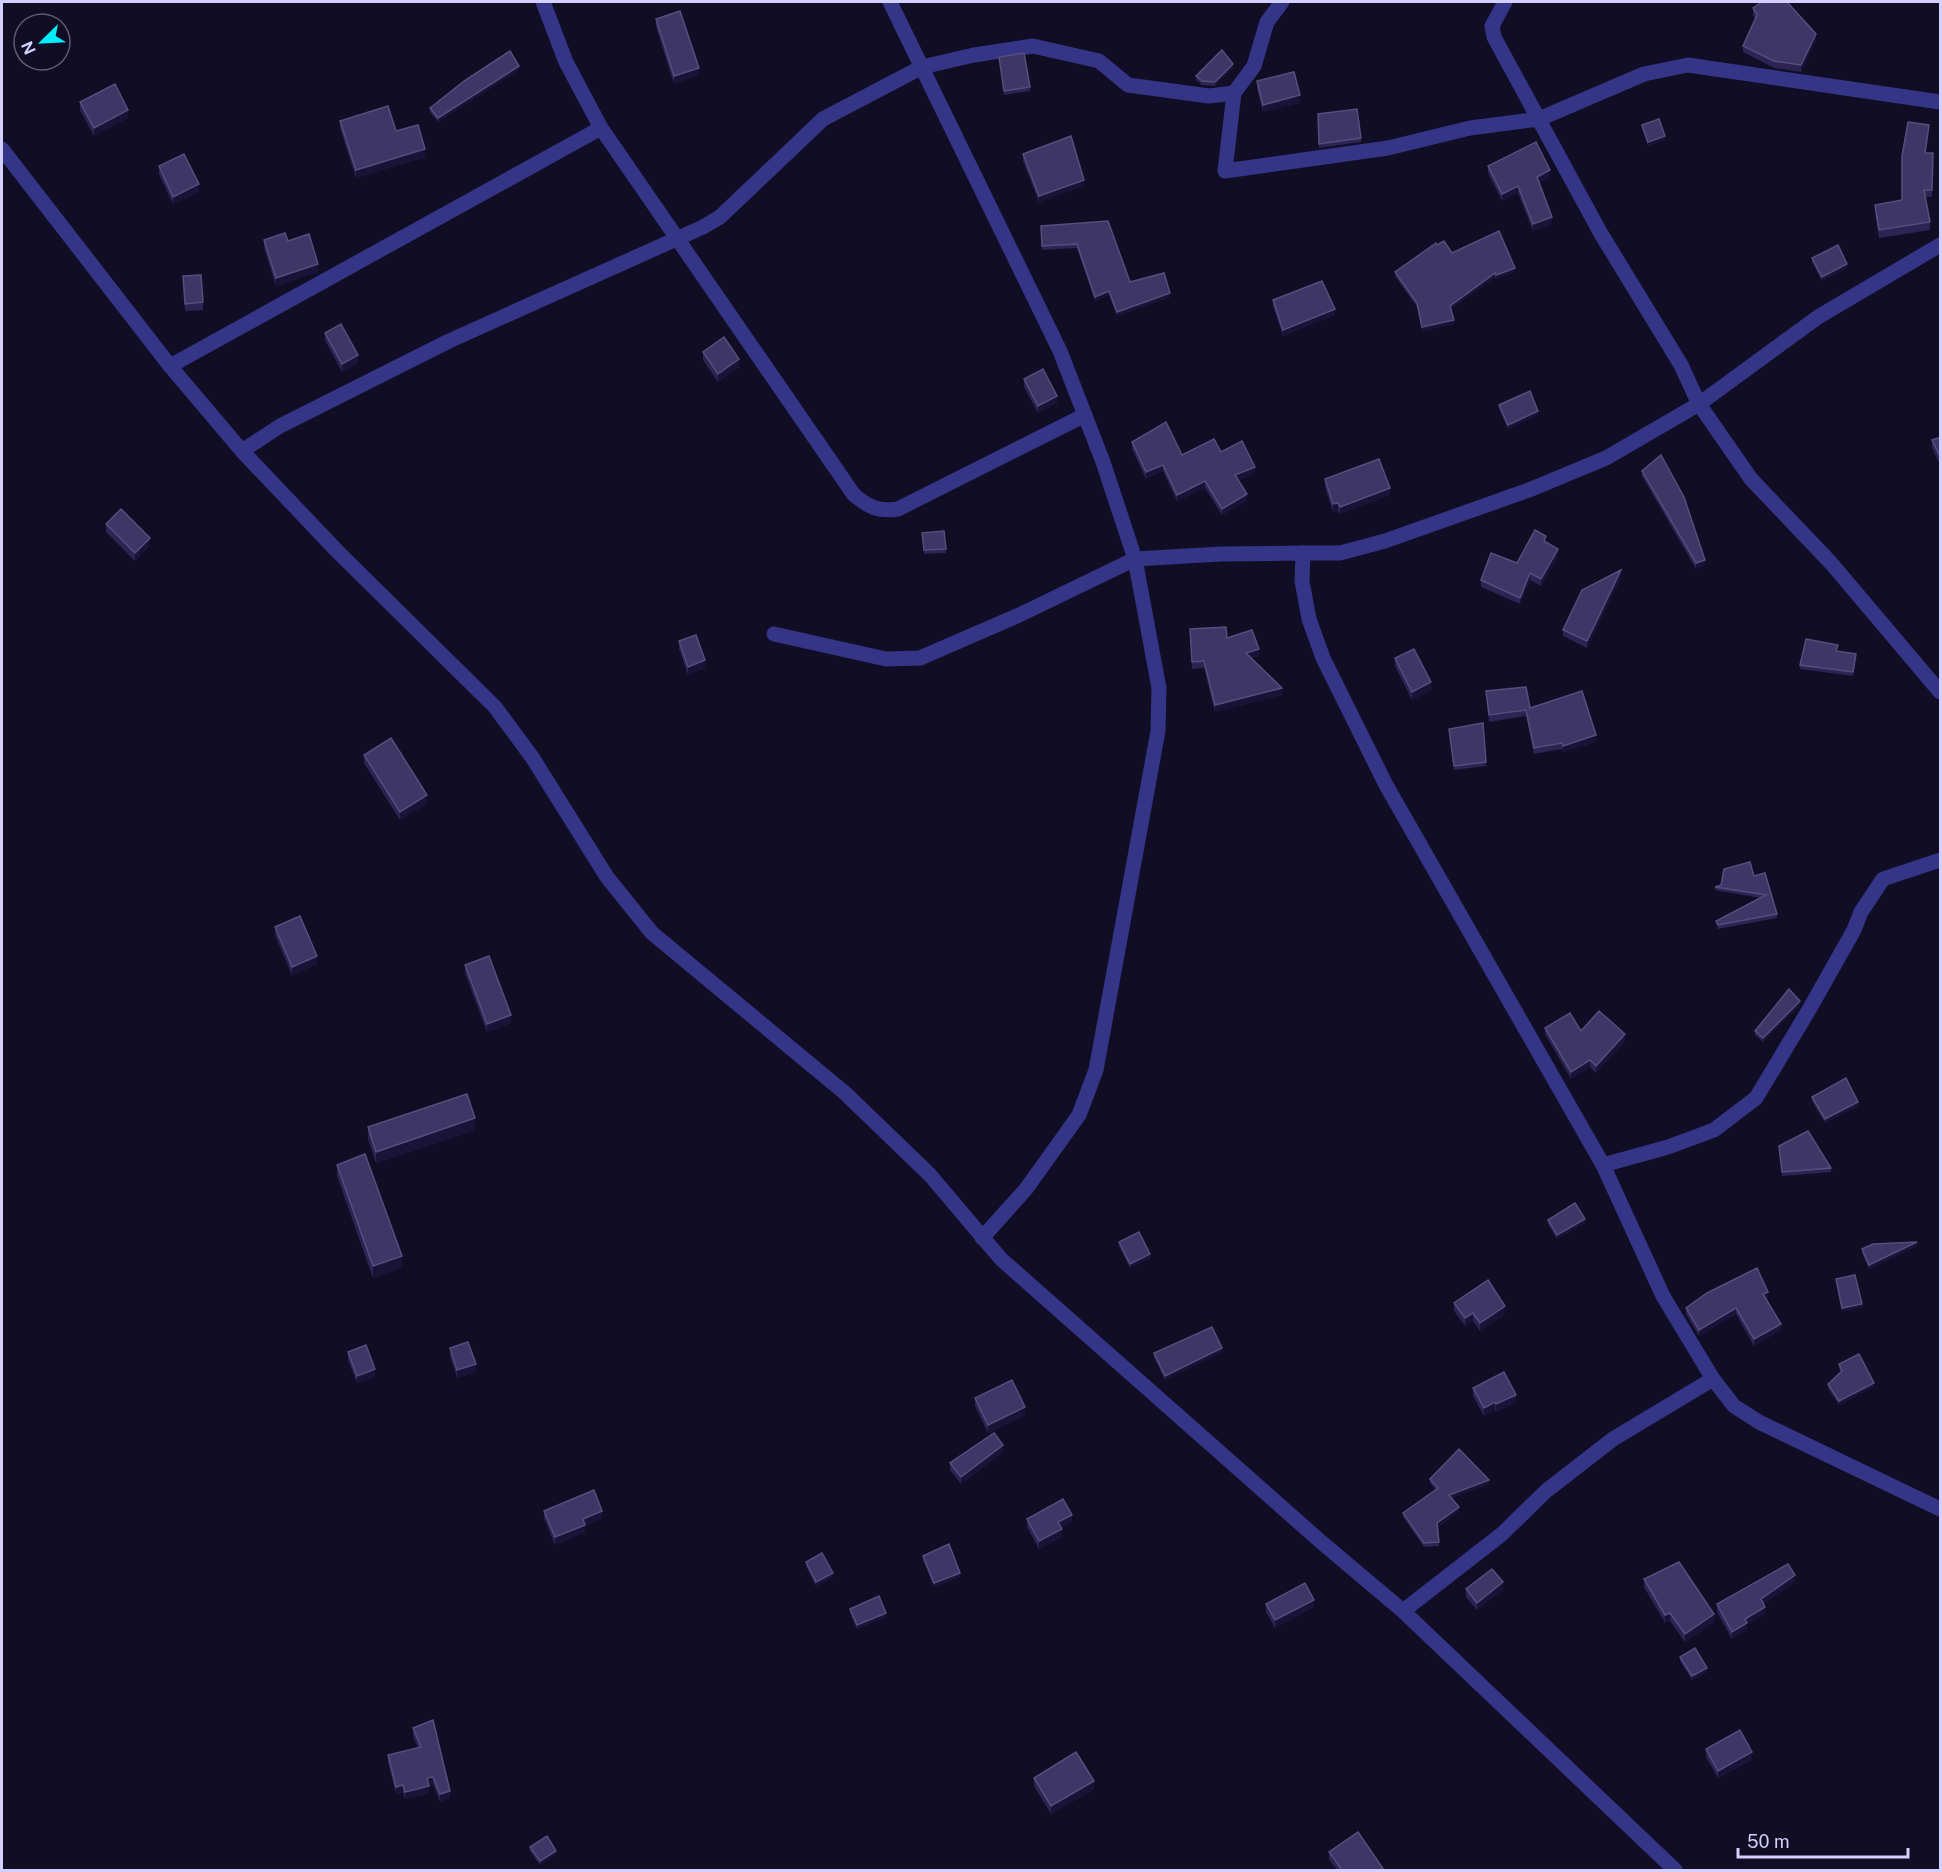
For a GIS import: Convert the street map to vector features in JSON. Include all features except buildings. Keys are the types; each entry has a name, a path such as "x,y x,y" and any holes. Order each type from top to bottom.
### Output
{"street":[{"path":"543,2 566,62 601,128 854,495 867,506 882,511 898,509 1085,415"},
{"path":"890,2 1060,351 1085,415 1135,559 1159,688 1158,731 1096,1070 1079,1115 1026,1189 982,1238"},
{"path":"1282,2 1267,22 1254,66 1234,93 1225,171 1388,148 1470,128 1539,119 1644,74 1688,65 1941,102"},
{"path":"1505,2 1492,26 1494,37 1600,232 1681,365 1699,404 1751,479 1831,563 1941,692"},
{"path":"242,452 280,426 449,341 720,218 823,119 922,67 974,55 1033,46 1099,61 1128,85 1209,96 1234,93"},
{"path":"170,366 601,128"},
{"path":"2,149 170,366 242,452 337,551 495,707 532,757 607,877 652,933 845,1093 930,1175 1000,1259 1320,1541 1403,1611 1675,1870"},
{"path":"774,634 886,659 920,658 1006,621 1135,559 1340,552 1385,542 1529,490 1606,458 1699,404 1818,317 1941,245"},
{"path":"1303,553 1302,582 1309,619 1328,668 1386,785 1438,880 1603,1165 1663,1296 1713,1379 1734,1406 1760,1422 1941,1509"},
{"path":"1603,1165 1668,1147 1714,1130 1756,1098 1854,930 1861,912 1883,879 1941,860"},
{"path":"1403,1611 1502,1534 1546,1491 1613,1439 1713,1379"}]}
